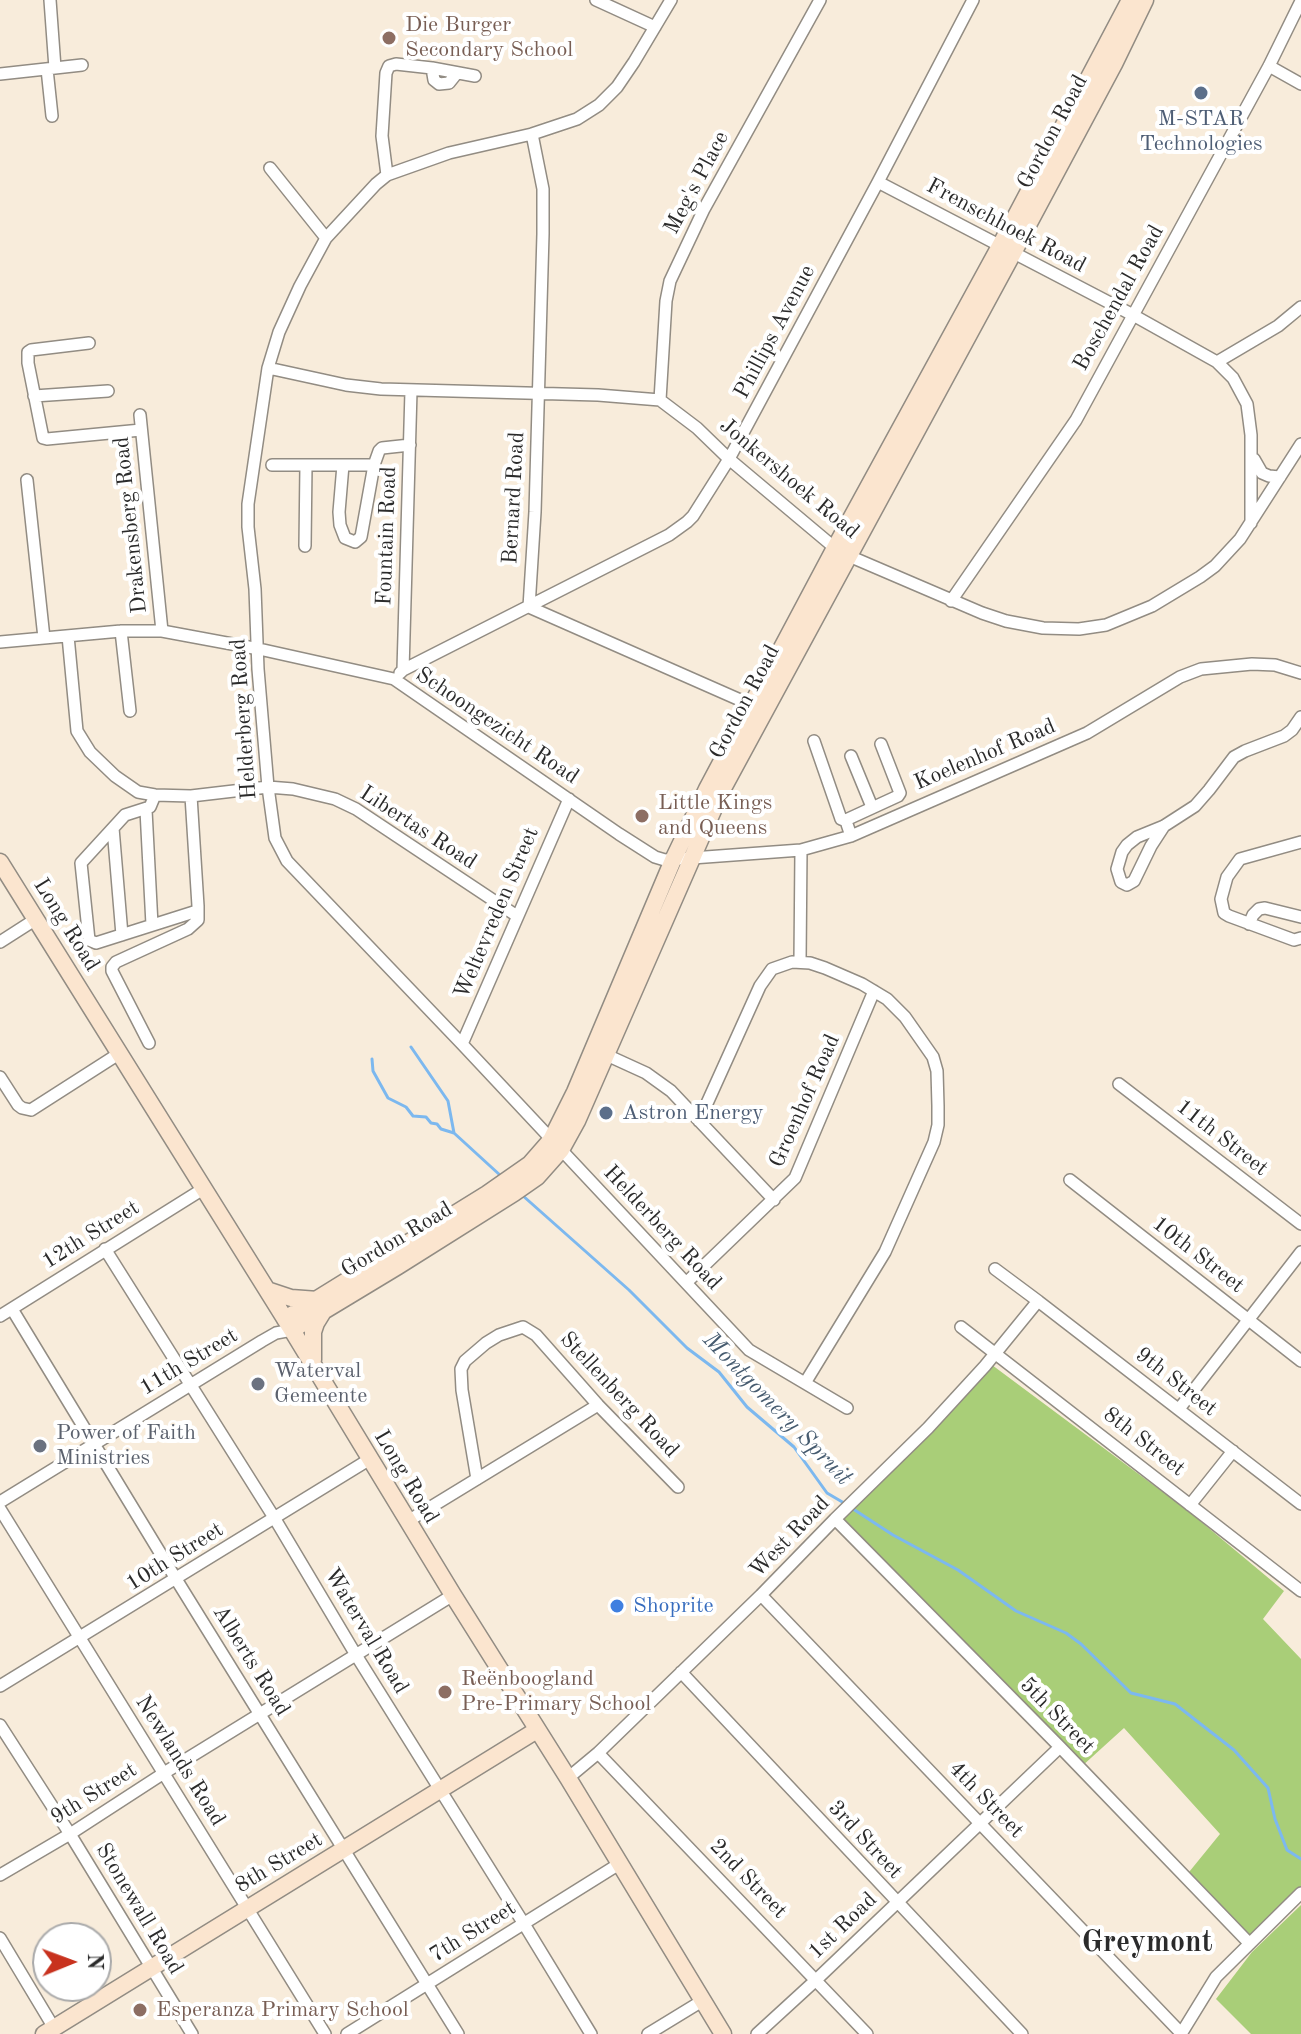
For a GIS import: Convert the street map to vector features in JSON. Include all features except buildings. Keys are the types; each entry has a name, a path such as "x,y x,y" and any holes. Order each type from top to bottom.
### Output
{"street":[{"path":"50,0 52,116"},
{"path":"596,0 655,27"},
{"name":"Helderberg Road","path":"671,0 617,87 599,105 577,119 532,134 449,153 387,175 326,238 300,286 279,332 268,368 248,504 268,787 275,838 287,861 749,1350 847,1408"},
{"name":"Meg's Place","path":"660,400 670,281 704,209 820,0"},
{"name":"Phillips Avenue","path":"398,675 679,529 693,516 729,459 973,0"},
{"name":"Gordon Road","path":"1007,250 1130,0"},
{"name":"Gordon Road","path":"284,1327 321,1304 398,1266 512,1186 530,1164 556,1145 565,1113 599,1052 692,858 758,709 1007,250 1114,64 1145,0"},
{"name":"Boschendal Road","path":"951,601 1076,420 1269,66 1301,1"},
{"path":"0,74 82,65"},
{"path":"387,175 382,136 389,66 432,68 475,76"},
{"path":"1269,66 1301,84"},
{"name":"Bernard Road","path":"529,607 539,393 543,189 532,134"},
{"path":"270,168 326,238"},
{"name":"Frenschhoek Road","path":"878,182 1217,362 1233,378 1247,404 1251,523"},
{"path":"1217,362 1278,326 1301,307"},
{"path":"89,343 28,351 44,438 141,430"},
{"path":"268,368 346,385 411,391 609,395 660,400"},
{"path":"34,396 108,391"},
{"name":"Fountain Road","path":"398,675 411,391"},
{"name":"Jonkershoek Road","path":"660,400 842,552 951,601 1006,621 1043,628 1079,629 1106,625 1152,606 1200,577 1226,555 1251,523 1301,444"},
{"name":"Drakensberg Road","path":"140,415 162,631"},
{"path":"343,465 340,525 345,538 355,542 361,537 376,457 382,448 410,445"},
{"path":"1250,447 1259,470 1269,476 1280,477"},
{"path":"343,465 306,465 295,465 284,465 272,465 287,465 301,465 315,465 329,465 343,465 374,465"},
{"path":"305,546 306,465"},
{"path":"27,480 44,638"},
{"path":"529,607 758,709"},
{"path":"121,631 130,711"},
{"name":"Schoongezicht Road","path":"0,642 121,631 162,631 398,675 621,836 655,857 673,860"},
{"name":"Libertas Road","path":"68,636 77,731 90,752 115,776 138,792 191,796 268,787 335,799 356,809 517,916"},
{"name":"Koelenhof Road","path":"673,860 801,850 851,836 1087,733 1180,677 1201,669 1252,664 1275,665 1301,673"},
{"name":"Gordon Road","path":"599,1052 673,860 707,789 758,709"},
{"path":"1164,826 1134,881 1127,885 1121,882 1117,869 1127,845 1137,837 1164,826 1202,799 1234,757 1284,736 1301,717"},
{"path":"814,741 840,816 846,821 851,836"},
{"path":"846,821 900,793 881,744"},
{"path":"851,756 872,807"},
{"path":"155,795 146,810 125,815 80,865 89,940 96,943 197,911"},
{"path":"149,1043 112,967 116,962 198,920 191,796"},
{"name":"Weltevreden Street","path":"462,1044 569,799"},
{"path":"146,810 152,925"},
{"path":"113,828 122,935"},
{"path":"1301,842 1240,859 1227,877 1221,899 1224,913 1294,940 1301,938"},
{"path":"800,961 801,850"},
{"name":"Long Road","path":"0,862 267,1290 284,1327 314,1368 723,2034"},
{"path":"1249,924 1253,915 1265,908 1301,917"},
{"path":"0,942 36,919"},
{"path":"699,1121 760,986 772,969 792,962 800,961 825,968 874,991 896,1006 933,1057 937,1071 938,1125 925,1164 885,1252 805,1383"},
{"name":"Groenhof Road","path":"687,1282 795,1178 874,991"},
{"path":"599,1052 658,1080 774,1200"},
{"path":"0,1077 18,1105 35,1108 120,1053"},
{"name":"11th Street","path":"1119,1084 1301,1224"},
{"name":"10th Street","path":"1070,1180 1301,1361"},
{"name":"12th Street","path":"0,1316 203,1189"},
{"name":"Waterval Road","path":"105,1249 275,1519 591,2034"},
{"path":"1179,1409 1301,1252"},
{"name":"9th Street","path":"995,1269 1301,1504"},
{"path":"267,1290 321,1304 313,1332 314,1368"},
{"name":"West Road","path":"568,1778 598,1753 761,1595 928,1428 1038,1301"},
{"name":"Alberts Road","path":"12,1309 458,2034"},
{"name":"11th Street","path":"0,1502 284,1327"},
{"name":"Stellenberg Road","path":"477,1479 461,1369 473,1353 499,1335 523,1327 530,1330 678,1487"},
{"name":"8th Street","path":"961,1327 1301,1591"},
{"path":"408,1521 598,1405"},
{"path":"1190,1505 1233,1451"},
{"name":"10th Street","path":"0,1686 370,1459"},
{"name":"Newlands Road","path":"0,1509 325,2034"},
{"name":"5th Street","path":"843,1511 1060,1747 1249,1943"},
{"name":"9th Street","path":"0,1875 453,1595"},
{"name":"4th Street","path":"761,1595 1181,2034"},
{"name":"3rd Street","path":"681,1672 1022,2034"},
{"name":"Stonewall Road","path":"0,1725 192,2034"},
{"name":"8th Street","path":"49,2031 537,1730"},
{"name":"1st Road","path":"757,2034 1060,1747"},
{"name":"2nd Street","path":"598,1753 867,2034"},
{"name":"7th Street","path":"347,2034 619,1864"},
{"path":"1181,2034 1216,1977 1301,1893"},
{"path":"0,1938 49,2031"},
{"path":"648,2034 702,2001"}],"green space":[{"path":"992,1365 1187,1510 1284,1591 1263,1619 1301,1659 1301,1890 1247,1942 1185,1877 1220,1834 1124,1728 1081,1767 839,1518"},
{"path":"1301,1905 1301,2034 1251,2034 1216,1999 1252,1952"}],"waterway":[{"name":"Montgomery Spruit","path":"411,1047 448,1101 454,1133 501,1176"},
{"path":"372,1059 373,1071 388,1098 406,1107 413,1116 426,1117 441,1129 454,1133"},
{"name":"Montgomery Spruit","path":"522,1195 629,1290 687,1348 719,1372 747,1407 794,1447 827,1493 844,1503"},
{"name":"Montgomery Spruit","path":"850,1507 893,1535 958,1570 1016,1611 1066,1633 1131,1693 1175,1704 1234,1750 1268,1788 1287,1850 1301,1859"}],"place":[{"name":"Die Burger Secondary School","path":"389,38"},
{"name":"M-STAR Technologies","path":"1201,93"},
{"name":"Little Kings and Queens","path":"642,816"},
{"name":"Astron Energy","path":"606,1113"},
{"name":"Waterval Gemeente","path":"258,1384"},
{"name":"Power of Faith Ministries","path":"40,1446"},
{"name":"Shoprite","path":"617,1606"},
{"name":"Reënboogland Pre-Primary School","path":"445,1692"},
{"name":"Esperanza Primary School","path":"140,2010"}],"district":[{"name":"Greymont","path":"1147,1943"}]}
